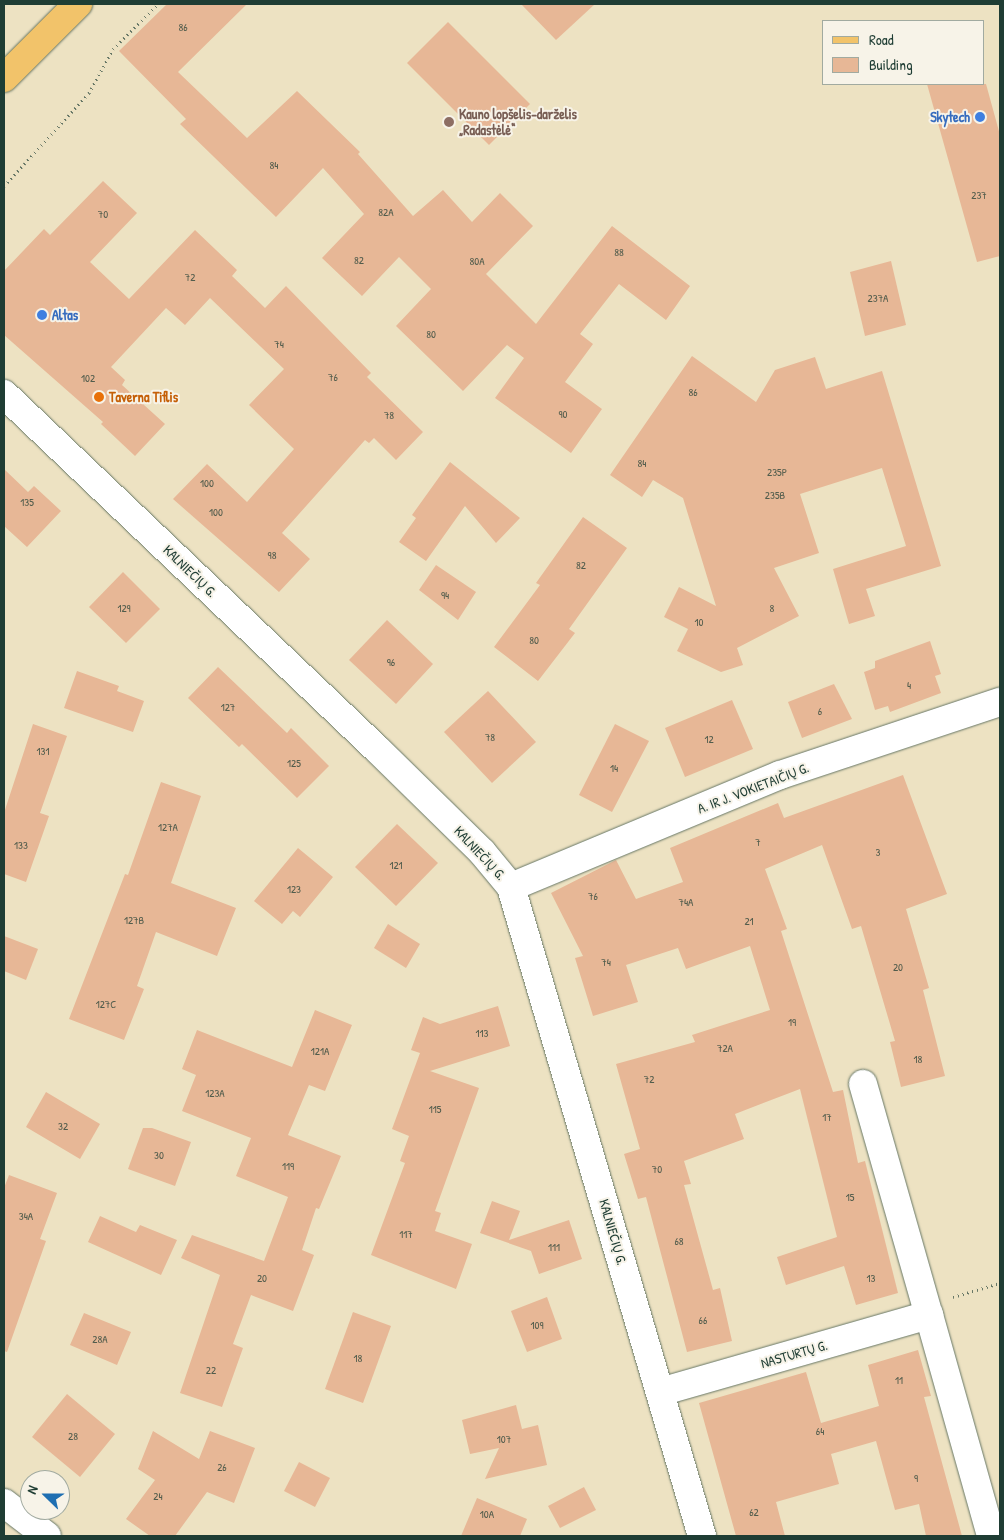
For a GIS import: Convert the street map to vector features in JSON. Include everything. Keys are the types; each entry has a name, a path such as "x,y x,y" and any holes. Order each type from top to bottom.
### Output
{"main road":[{"path":"4,78 78,4"}],"street":[{"name":"KALNIEČIŲ G.","path":"4,394 378,750 482,852 511,887 702,1536"},
{"name":"A. IR J. VOKIETAIČIŲ G.","path":"511,887 780,775 1000,702"},
{"path":"863,1084 991,1536"},
{"name":"NASTURTŲ G.","path":"660,1392 927,1310"},
{"path":"4,1503 47,1536"}],"path":[{"path":"4,186 90,93 113,49 158,4"},
{"path":"927,1310 1000,1283"}],"building":[{"path":"167,4 247,4 178,72 247,138 297,91 360,152 358,154 413,216 443,190 472,222 500,193 533,226 486,274 536,324 612,226 690,286 666,320 619,284 580,334 593,344 565,382 602,409 571,453 495,398 524,358 507,345 463,391 396,326 431,289 399,257 362,296 322,258 364,214 323,168 276,217 180,124 186,119 119,51"},
{"path":"521,4 595,4 556,40"},
{"path":"448,22 530,104 489,145 407,63"},
{"path":"986,84 1000,135 1000,256 977,262 927,85"},
{"path":"103,181 137,213 90,262 129,299 195,230 237,270 232,276 265,308 286,286 371,373 367,377 423,432 396,460 374,438 369,443 365,440 282,533 310,559 279,592 173,499 207,464 247,502 294,449 249,405 284,369 210,298 185,325 166,308 111,367 125,380 122,385 165,424 135,456 101,424 103,422 4,335 4,271 44,229 50,235"},
{"path":"891,261 906,325 865,336 850,272"},
{"path":"692,356 756,402 775,370 815,357 826,389 882,371 941,566 866,589 875,616 849,624 833,569 906,546 882,468 800,494 819,553 774,568 799,616 737,648 743,665 721,672 677,651 688,629 664,617 679,587 716,606 683,498 653,480 642,497 610,475"},
{"path":"450,462 520,518 496,543 465,506 426,561 399,542 416,518 412,515"},
{"path":"4,469 28,492 34,486 61,511 27,547 4,526"},
{"path":"583,517 627,548 569,629 575,633 538,681 494,647 540,585 536,583"},
{"path":"436,565 476,592 458,620 419,590"},
{"path":"123,572 160,609 126,643 89,607"},
{"path":"387,620 433,664 396,704 349,660"},
{"path":"930,641 941,674 935,676 941,693 890,712 888,706 875,710 864,672 875,668 875,661"},
{"path":"218,667 287,733 291,728 329,766 297,798 242,744 239,747 188,698"},
{"path":"77,671 119,686 117,691 144,701 133,732 64,708"},
{"path":"834,684 852,719 802,738 788,702"},
{"path":"488,691 536,742 492,783 444,732"},
{"path":"732,700 753,749 685,777 665,728"},
{"path":"33,724 67,736 40,813 49,816 26,882 4,874 4,813"},
{"path":"615,724 649,741 612,812 579,795"},
{"path":"903,775 947,894 906,909 929,988 923,990 945,1076 901,1087 890,1042 895,1041 861,926 852,929 822,845 765,869 787,929 781,931 833,1092 843,1090 858,1163 865,1161 898,1293 856,1305 844,1266 786,1285 777,1257 837,1237 800,1089 735,1114 744,1139 684,1161 691,1184 684,1185 713,1290 720,1288 732,1341 687,1352 646,1197 638,1199 624,1154 640,1149 616,1064 695,1042 692,1035 770,1010 750,946 686,969 678,948 626,965 638,1002 593,1016 575,958 583,956 551,893 616,860 636,899 683,882 670,848 778,803 784,818"},
{"path":"161,782 201,796 171,883 236,908 217,956 156,932 137,986 144,989 124,1040 69,1019 125,874 128,875"},
{"path":"397,824 438,863 396,906 355,867"},
{"path":"298,848 333,877 300,917 293,911 282,924 254,901"},
{"path":"388,924 420,944 406,968 374,948"},
{"path":"4,936 38,949 26,980 4,971"},
{"path":"498,1006 510,1046 430,1071 479,1088 435,1211 441,1213 435,1231 472,1244 456,1289 371,1255 405,1163 400,1161 409,1136 392,1129 420,1053 411,1050 423,1017 440,1024"},
{"path":"315,1010 352,1025 325,1091 309,1085 288,1135 341,1156 319,1209 316,1208 302,1250 314,1255 293,1311 251,1295 233,1344 243,1348 222,1407 180,1393 220,1275 181,1258 192,1235 264,1261 288,1197 236,1176 251,1138 182,1111 196,1075 182,1069 197,1030 292,1067"},
{"path":"46,1092 100,1124 80,1159 26,1127"},
{"path":"143,1128 152,1128 191,1142 175,1186 128,1169"},
{"path":"9,1175 57,1193 40,1239 46,1241 7,1352 4,1351 4,1188"},
{"path":"492,1201 520,1211 509,1240 569,1220 582,1259 539,1274 531,1251 480,1233"},
{"path":"100,1216 136,1232 140,1225 177,1240 161,1275 88,1242"},
{"path":"547,1297 562,1339 527,1352 511,1311"},
{"path":"353,1312 391,1326 363,1403 325,1389"},
{"path":"84,1313 131,1332 117,1365 70,1345"},
{"path":"918,1350 931,1396 924,1397 962,1536 926,1536 919,1504 895,1510 876,1441 831,1454 839,1484 776,1502 785,1536 736,1536 699,1403 806,1372 821,1423 879,1406 868,1365"},
{"path":"67,1394 115,1434 80,1477 32,1437"},
{"path":"516,1405 522,1429 538,1425 547,1465 485,1479 499,1448 470,1454 462,1420"},
{"path":"153,1431 199,1459 210,1431 255,1448 234,1503 207,1492 175,1536 150,1536 126,1519 155,1480 138,1469"},
{"path":"299,1462 330,1478 315,1507 284,1491"},
{"path":"584,1487 596,1510 560,1528 548,1506"},
{"path":"477,1498 527,1519 520,1536 461,1536"}],"place":[{"name":"Skytech","path":"980,117"},
{"name":"Kauno lopšelis-darželis „Radastėlė“","path":"449,122"},
{"name":"Altas","path":"42,315"},
{"name":"Taverna Tiflis","path":"99,397"}]}
